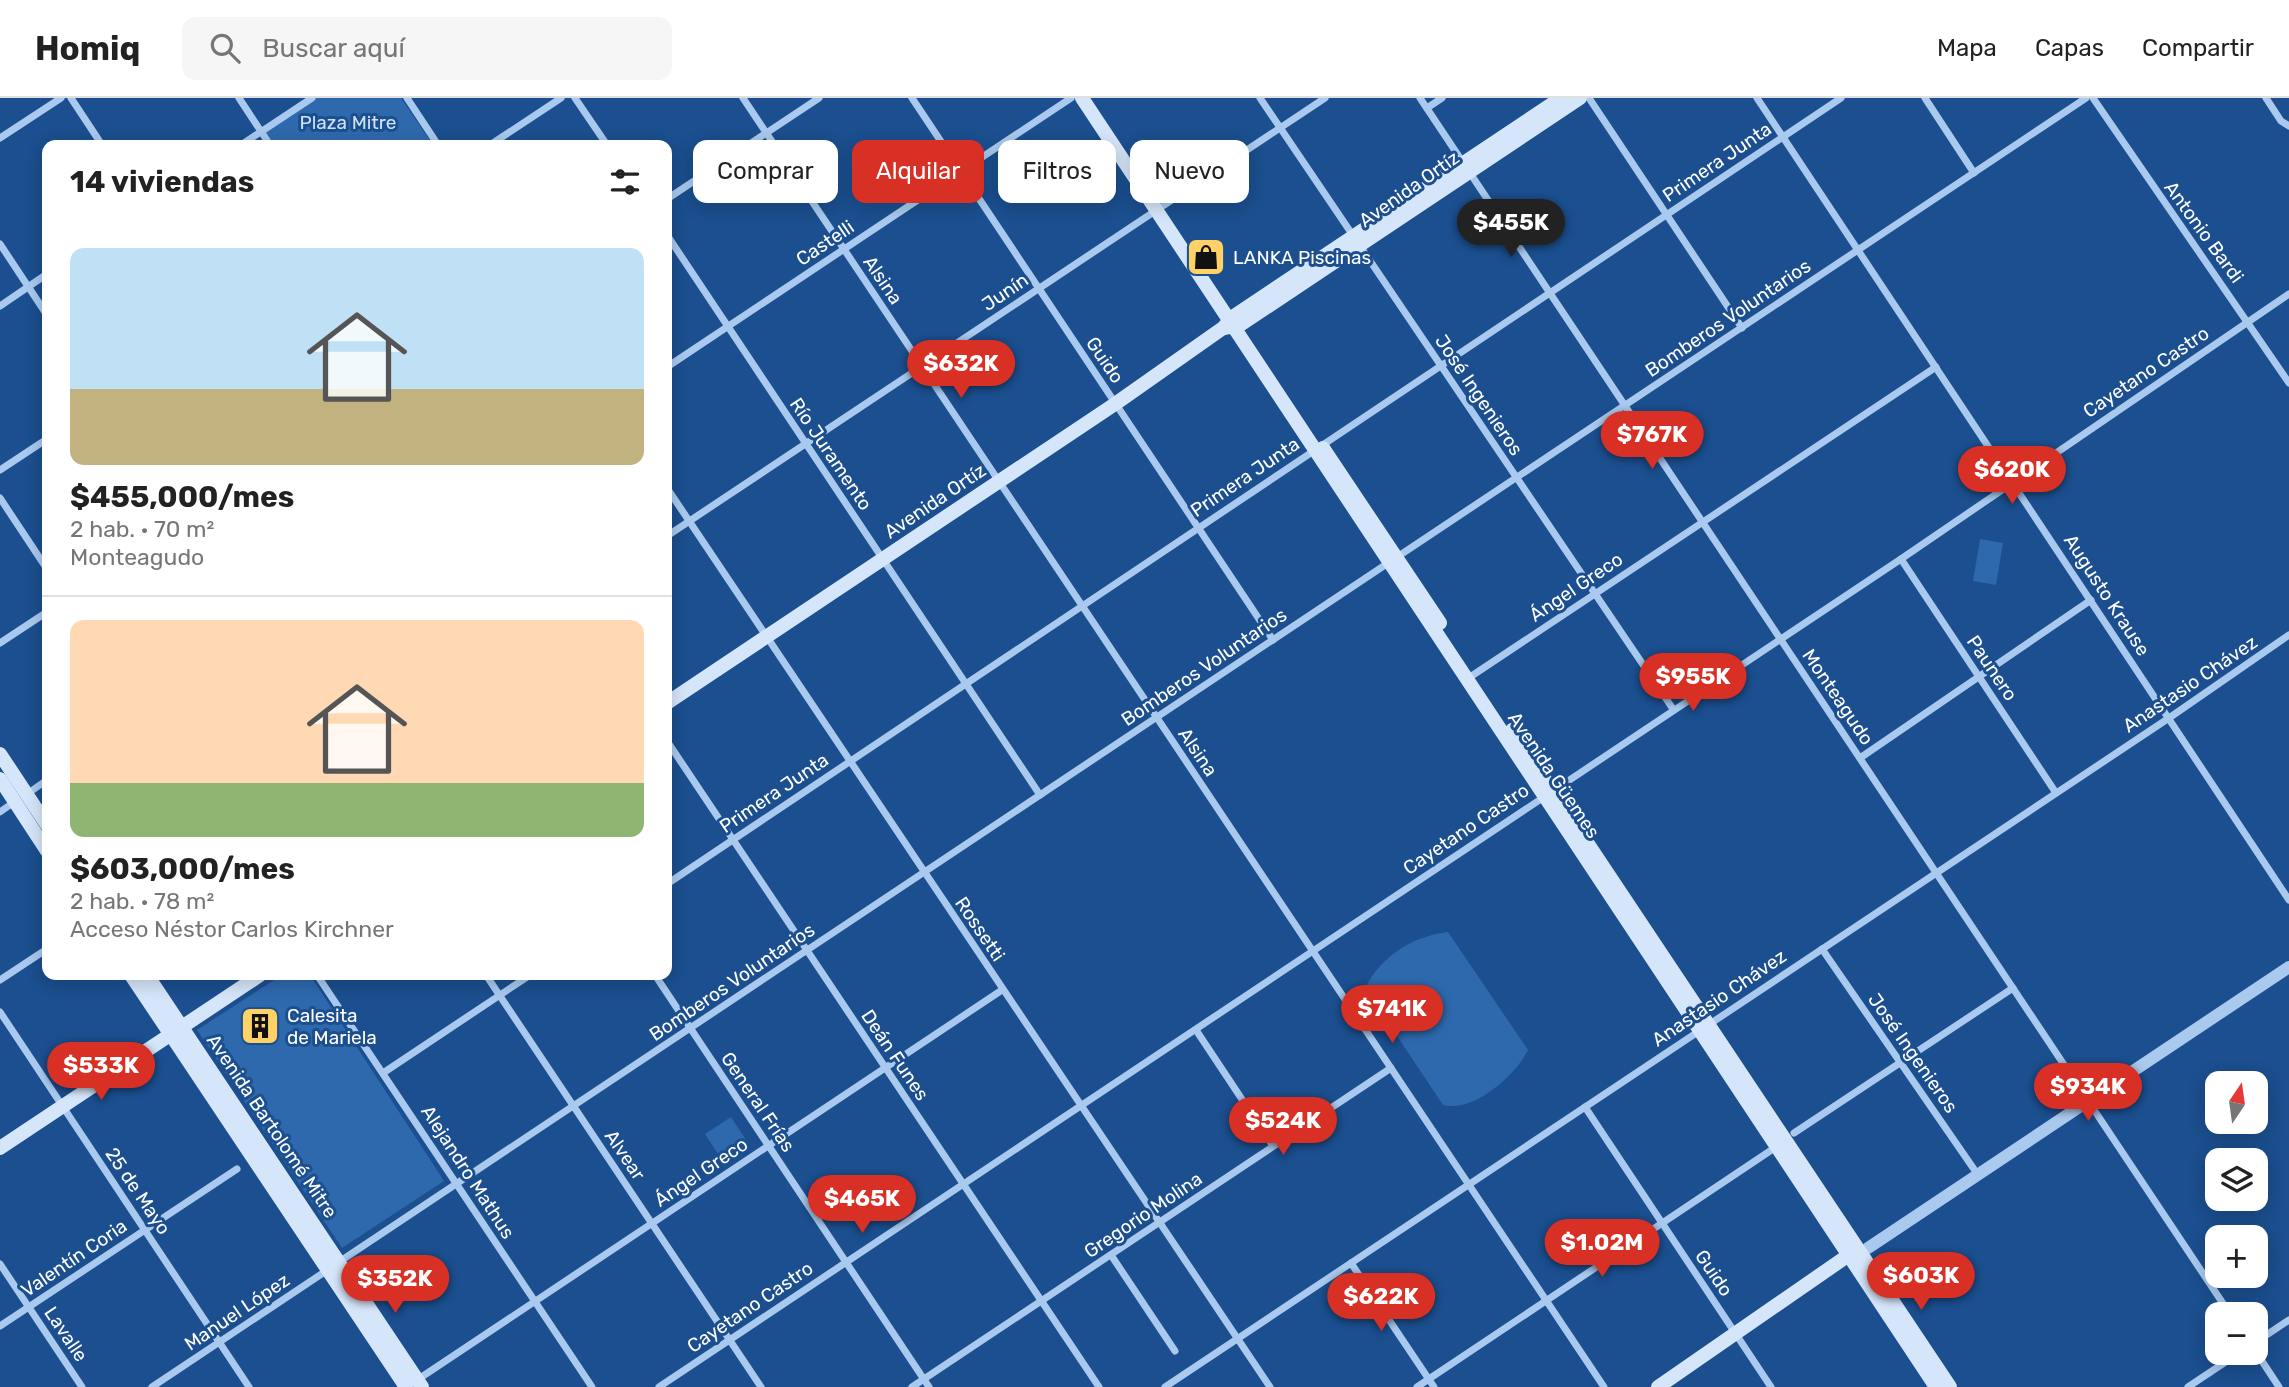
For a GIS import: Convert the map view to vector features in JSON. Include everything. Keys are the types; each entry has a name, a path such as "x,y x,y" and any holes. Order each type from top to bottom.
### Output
{"main road":[{"name":"Avenida Güemes","path":"1082,98 1859,1254 1944,1385"},
{"name":"Avenida Ortíz","path":"672,700 1115,404 1230,321 1357,242 1561,98"},
{"name":"Avenida Ortíz","path":"1467,166 1580,98"},
{"path":"0,754 42,840"},
{"path":"0,779 42,820"},
{"path":"135,980 177,1030"},
{"path":"150,980 177,1030"},
{"path":"0,1148 252,980"},
{"name":"Avenida Bartolomé Mitre","path":"177,1030 413,1385"},
{"path":"1658,1387 1738,1337 1859,1254"},
{"path":"1673,1387 1738,1337"}],"street":[{"path":"0,138 61,98"},
{"path":"71,98 99,140"},
{"path":"239,98 267,140"},
{"path":"249,140 312,98"},
{"path":"407,98 435,140"},
{"path":"498,140 561,98"},
{"path":"575,98 604,140"},
{"name":"Alsina","path":"743,98 1604,1387"},
{"path":"672,196 819,98"},
{"name":"Guido","path":"912,98 940,140"},
{"name":"Castelli","path":"984,157 1071,98"},
{"name":"José Ingenieros","path":"1259,98 1673,709"},
{"name":"Junín","path":"672,533 1325,98"},
{"name":"Monteagudo","path":"1420,98 2223,1302"},
{"path":"1427,108 1442,98"},
{"path":"1589,98 1742,328"},
{"name":"Augusto Krause","path":"1757,98 2289,900"},
{"name":"Primera Junta","path":"672,881 1841,98"},
{"path":"1925,98 1974,173"},
{"name":"Bomberos Voluntarios","path":"334,1266 2086,98"},
{"name":"Antonio Bardi","path":"2093,98 2169,212 2249,321 2289,383"},
{"path":"2266,98 2281,121 2289,126"},
{"name":"Castelli","path":"672,365 914,203"},
{"name":"Guido","path":"982,203 1273,640"},
{"name":"Río Juramento","path":"672,243 1040,796"},
{"path":"0,244 42,308"},
{"path":"0,306 42,277"},
{"name":"Cayetano Castro","path":"659,1387 1901,559 2289,294"},
{"name":"Ángel Greco","path":"1470,677 1936,367"},
{"path":"0,470 42,442"},
{"name":"Rossetti","path":"672,496 1270,1387"},
{"path":"0,498 42,561"},
{"name":"Paunero","path":"1901,559 2056,793"},
{"path":"1860,758 2091,600"},
{"path":"0,643 42,615"},
{"name":"Anastasio Chávez","path":"1165,1387 2169,718 2289,635"},
{"name":"Deán Funes","path":"672,748 1099,1387"},
{"path":"0,812 42,783"},
{"name":"José Ingenieros","path":"1822,949 1979,1175"},
{"path":"0,980 42,952"},
{"path":"1859,1254 2289,967"},
{"name":"Alejandro Mathus","path":"320,980 592,1387"},
{"name":"Alvear","path":"490,980 761,1387"},
{"path":"383,1073 522,980"},
{"name":"General Frías","path":"657,980 929,1387"},
{"path":"1794,1133 2013,988"},
{"name":"Ángel Greco","path":"413,1385 1002,990"},
{"name":"25 de Mayo","path":"0,1012 249,1387"},
{"path":"1196,1030 1273,1146"},
{"name":"Gregorio Molina","path":"912,1387 1391,1068"},
{"name":"Guido","path":"1585,1107 1771,1387"},
{"path":"1417,1387 1773,1149"},
{"name":"Valentín Coria","path":"0,1326 237,1169"},
{"path":"1111,1255 1175,1351"},
{"path":"1351,1263 1434,1387"},
{"name":"Lavalle","path":"0,1264 82,1387"},
{"name":"Manuel López","path":"152,1387 334,1266"},
{"path":"2268,1334 2289,1320"},
{"path":"2188,1387 2221,1365"},
{"path":"2265,1365 2279,1387"}],"green space":[{"name":"Plaza Mitre","path":"314,98 401,98 430,140 270,140 264,131"},
{"path":"1980,539 2003,543 1996,585 1973,581"},
{"path":"1448,932 1528,1050 1513,1071 1492,1090 1480,1098 1455,1106 1443,1105 1365,988 1380,966 1399,950 1423,938"},
{"path":"274,980 313,980 444,1181 342,1248 197,1030"},
{"path":"731,1117 746,1140 745,1145 722,1160 705,1134"}],"place":[{"name":"LANKA Piscinas","path":"1206,257"},
{"name":"Calesita de Mariela","path":"260,1026"}]}
